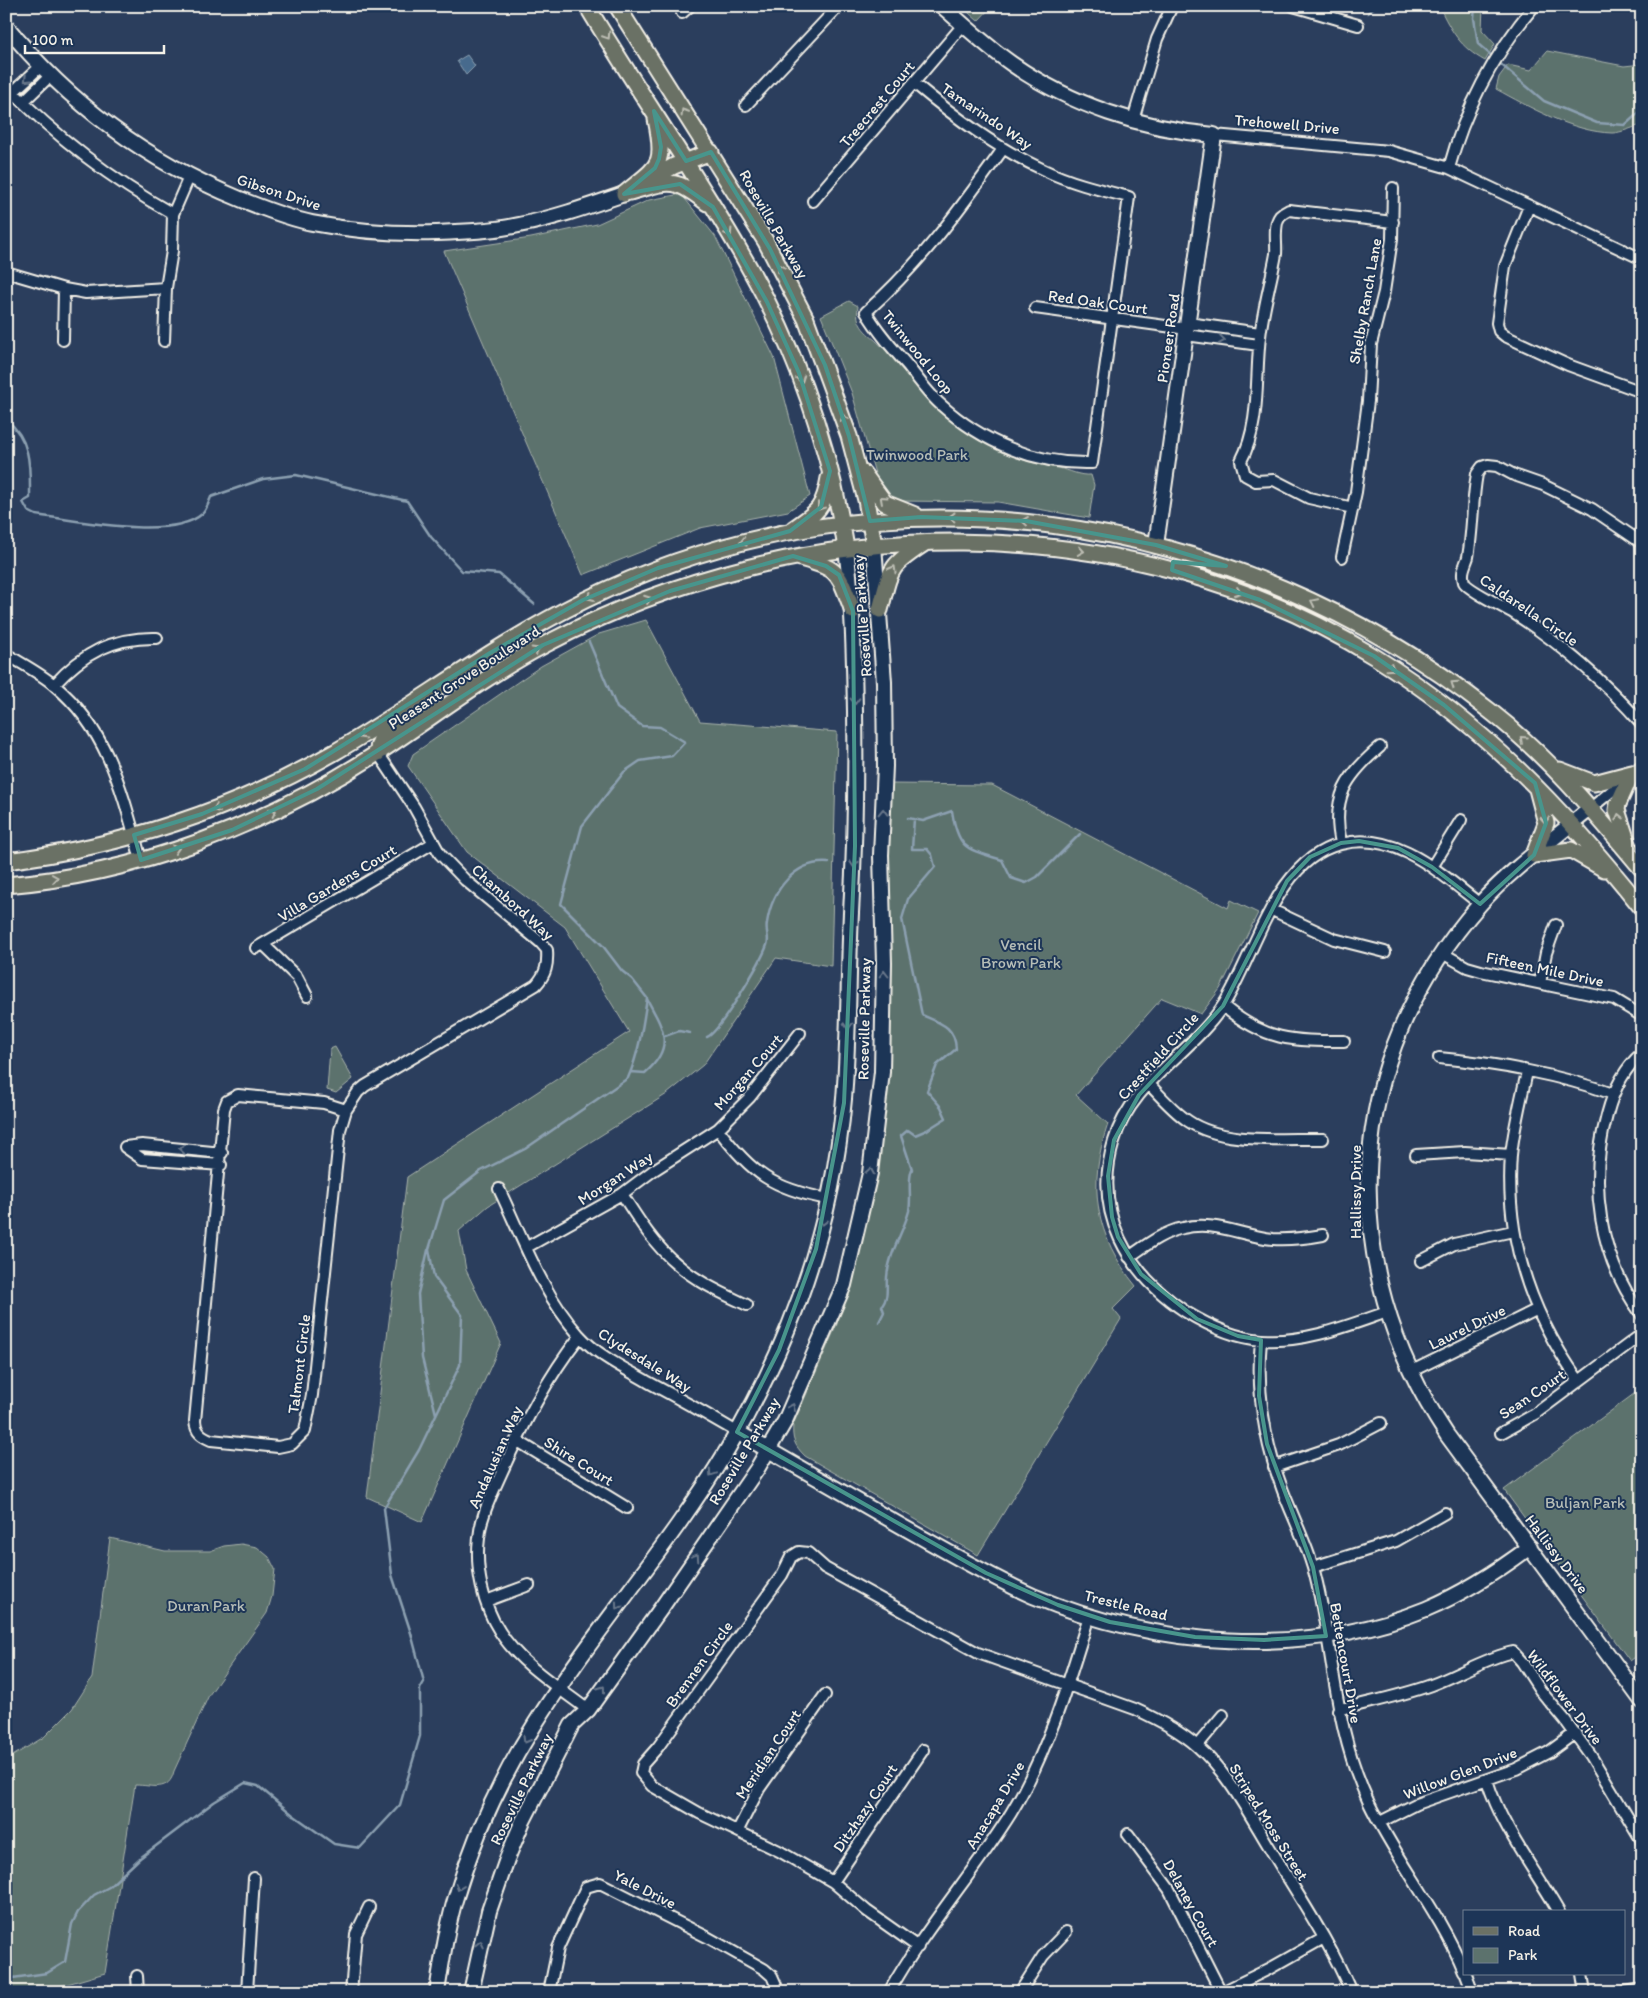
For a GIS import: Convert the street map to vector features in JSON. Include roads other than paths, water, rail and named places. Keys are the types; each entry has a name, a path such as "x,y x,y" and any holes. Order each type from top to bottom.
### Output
{"main road":[{"name":"Roseville Parkway","path":"587,6 686,161 745,260 787,343 814,416 830,471 846,548"},
{"name":"Roseville Parkway","path":"618,6 770,248 806,319 840,406 857,465 874,545"},
{"path":"624,194 655,168 660,158 661,147 654,111"},
{"path":"624,194 686,161 711,152"},
{"path":"624,194 657,185 680,184 713,207"},
{"path":"857,465 885,503 921,517"},
{"path":"790,531 822,507 826,499 830,471"},
{"name":"Pleasant Grove Boulevard","path":"8,860 70,851 134,836 202,814 271,786 366,734 511,640 605,590 658,568 698,555 790,531 842,523 921,517 1026,521 1156,545 1226,566 1305,598 1384,638 1450,681 1493,713 1551,766 1591,808 1638,865"},
{"path":"880,610 890,570 902,557 926,542"},
{"name":"Pleasant Grove Boulevard","path":"6,885 76,875 141,860 212,838 252,822 317,789 378,753 515,662 594,620 706,578 793,556 846,548 926,542 974,542 1066,549 1155,566 1260,600 1321,628 1374,656 1444,705 1534,783 1572,824 1642,908"},
{"path":"793,556 826,566 839,575 853,611"},
{"path":"1155,566 1163,560 1172,560 1226,566"},
{"path":"378,753 377,746 384,736 444,695 451,678"},
{"path":"1551,766 1594,784 1637,770"},
{"path":"1637,770 1618,804 1617,810 1638,865"},
{"path":"1534,783 1546,823 1534,856 1571,850 1579,852 1617,877"}],"street":[{"path":"746,105 839,6"},
{"name":"Trehowell Drive","path":"942,6 990,48 1030,76 1086,104 1133,120 1194,134 1388,151 1449,168 1642,260"},
{"path":"1133,120 1157,39 1172,6"},
{"path":"1293,6 1358,25"},
{"path":"1449,168 1466,116 1486,77 1506,44 1534,6"},
{"name":"Treecrest Court","path":"813,201 963,25"},
{"name":"Gibson Drive","path":"6,26 45,71 98,119 189,178 268,210 310,223 355,230 409,234 461,232 517,226 558,216 624,194"},
{"path":"45,71 10,89 85,159 132,191 173,214"},
{"path":"23,102 45,71"},
{"name":"Tamarindo Way","path":"914,83 953,115 1003,149 1046,171 1129,197 1111,319"},
{"name":"Pioneer Road","path":"1156,545 1214,136"},
{"name":"Twinwood Loop","path":"1003,149 930,249 895,287 866,312 878,331 938,403 976,432 1017,452 1067,464 1092,463 1111,319"},
{"path":"164,341 166,288 172,251 173,214 189,178"},
{"name":"Shelby Ranch Lane","path":"1342,557 1353,508 1368,401 1368,365 1376,320 1384,292 1392,239 1393,188"},
{"path":"1530,206 1505,266 1497,323 1499,331 1568,365 1642,392"},
{"path":"1353,508 1309,498 1274,480 1256,481 1245,475 1241,461 1250,444 1257,390 1260,333 1272,274 1277,244 1277,225 1280,216 1289,210 1392,222"},
{"path":"6,272 64,289 86,293 166,288"},
{"path":"63,340 64,289"},
{"name":"Red Oak Court","path":"1035,308 1187,329"},
{"path":"1187,329 1260,333"},
{"path":"1187,329 1259,346"},
{"name":"Caldarella Circle","path":"1642,543 1615,524 1568,497 1514,476 1498,466 1488,465 1482,467 1477,474 1468,557 1462,573 1465,585 1472,591 1486,596 1546,636 1597,678 1642,724"},
{"name":"Roseville Parkway","path":"471,1992 489,1911 514,1841 572,1725 588,1710 741,1496 786,1422 844,1285 863,1205 874,1144 882,1072 884,1009 881,855 885,766 884,682 874,545"},
{"name":"Roseville Parkway","path":"437,1992 451,1914 474,1846 513,1762 536,1722 710,1477 738,1432 768,1374 789,1327 816,1249 828,1200 844,1103 847,1046 848,964 855,846 853,611 846,548"},
{"path":"54,685 81,659 106,645 129,639 157,638"},
{"path":"6,654 54,685 91,728 108,753 120,783 141,860"},
{"path":"1341,843 1337,824 1342,792 1358,765 1380,747"},
{"name":"Chambord Way","path":"346,1110 358,1092 365,1086 536,985 543,977 546,968 546,950 540,942 465,880 433,843 420,817 378,753"},
{"path":"1591,808 1637,770"},
{"name":"Hallissy Drive","path":"1591,808 1480,904 1442,953 1419,990 1401,1028 1383,1080 1374,1122 1370,1168 1370,1227 1376,1270 1387,1312 1410,1372 1447,1434 1642,1700"},
{"path":"1432,867 1461,820"},
{"name":"Crestfield Circle","path":"1387,1312 1304,1337 1261,1340 1238,1336 1197,1319 1157,1291 1140,1274 1128,1257 1118,1237 1109,1199 1109,1167 1114,1140 1122,1120 1149,1084 1223,1006 1287,881 1310,857 1341,843 1359,841 1398,848 1432,867 1480,904"},
{"name":"Villa Gardens Court","path":"307,996 297,977 259,946 433,843"},
{"path":"1272,910 1334,939 1385,952"},
{"path":"1540,983 1546,953 1556,925"},
{"name":"Fifteen Mile Drive","path":"1442,953 1467,967 1614,1000 1642,1016"},
{"path":"1223,1006 1257,1030 1276,1037 1298,1041 1344,1042"},
{"name":"Morgan Court","path":"718,1129 750,1097 800,1033"},
{"path":"1642,1053 1625,1072 1613,1094 1599,1153 1600,1211 1607,1247 1620,1282 1642,1315"},
{"path":"1439,1058 1470,1060 1569,1080 1613,1094"},
{"path":"1527,1072 1512,1155 1510,1194 1514,1231 1522,1270 1536,1310 1555,1346 1579,1381"},
{"path":"1149,1084 1175,1111 1205,1130 1223,1135 1244,1137 1322,1139"},
{"name":"Talmont Circle","path":"238,1095 324,1103 346,1110 340,1130 308,1420 304,1431 298,1439 287,1446 211,1440 202,1436 196,1429 195,1420 221,1165 224,1109 227,1101 238,1095"},
{"path":"718,1129 740,1158 760,1176 780,1186 828,1200"},
{"name":"Morgan Way","path":"527,1247 622,1194 654,1170 718,1129"},
{"path":"221,1165 142,1159 125,1147 142,1146 222,1153"},
{"path":"1416,1155 1465,1152 1512,1155"},
{"name":"Clydesdale Way","path":"499,1190 542,1280 560,1310 580,1336 618,1365 738,1432"},
{"path":"622,1194 648,1233 676,1264 704,1283 747,1305"},
{"path":"1128,1257 1166,1234 1181,1228 1198,1225 1216,1225 1272,1239 1293,1239 1323,1235"},
{"path":"1421,1261 1454,1244 1514,1231"},
{"name":"Laurel Drive","path":"1410,1372 1536,1310"},
{"name":"Sean Court","path":"1501,1433 1535,1414 1642,1334"},
{"name":"Andalusian Way","path":"580,1336 548,1380 516,1440 485,1509 479,1536 477,1559 486,1600 499,1631 513,1650 588,1710"},
{"name":"Bettencourt Drive","path":"1261,1340 1259,1396 1267,1444 1274,1467 1313,1567 1338,1710 1353,1765 1380,1822 1439,1922 1463,1969"},
{"path":"1274,1467 1340,1445 1381,1423"},
{"name":"Trestle Road","path":"738,1432 986,1574 1034,1596 1089,1616 1156,1632 1195,1637 1264,1640 1326,1636 1365,1628 1427,1608 1481,1581 1530,1547"},
{"name":"Shire Court","path":"516,1440 627,1508"},
{"path":"1313,1567 1396,1541 1446,1514"},
{"name":"Brennen Circle","path":"918,1947 867,1911 833,1882 779,1851 699,1813 652,1786 641,1773 642,1764 658,1747 776,1583 791,1557 799,1552 808,1553 825,1568 970,1649 1067,1685"},
{"path":"486,1600 529,1586"},
{"name":"Anacapa Drive","path":"889,1992 1011,1812 1041,1755 1067,1685 1089,1616"},
{"name":"Wildflower Drive","path":"1338,1710 1410,1692 1488,1662 1500,1655 1512,1652 1522,1662 1540,1690 1575,1733 1642,1841"},
{"name":"Striped Moss Street","path":"1067,1685 1160,1720 1197,1746 1219,1770 1239,1798 1324,1938 1351,1992"},
{"name":"Meridian Court","path":"738,1830 759,1789 825,1696"},
{"path":"1197,1746 1223,1715"},
{"name":"Willow Glen Drive","path":"1380,1822 1423,1801 1487,1780 1532,1761 1575,1733"},
{"name":"Ditzhazy Court","path":"833,1882 923,1750"},
{"path":"1487,1780 1498,1811 1558,1910"},
{"name":"Delaney Court","path":"1128,1834 1169,1889 1222,1992"},
{"path":"247,1992 254,1878"},
{"name":"Yale Drive","path":"549,1992 558,1948 586,1887 600,1883 707,1937 764,1969 772,1976 776,1985 774,1992"},
{"path":"351,1992 356,1934 369,1907"},
{"path":"1020,1992 1043,1956 1066,1932"},
{"path":"1222,1992 1269,1969 1324,1938"},
{"path":"136,1976 138,1992"},
{"name":"Bettencourt Drive","path":"1466,1976 1473,1992"},
{"path":"1582,1976 1585,1992"},
{"path":"1624,1992 1642,1989"}],"water":[{"path":"467,55 475,66 466,75 457,61"}],"waterway":[{"path":"1368,13 1375,6"},
{"path":"1475,6 1474,18 1478,44 1493,57"},
{"path":"1497,61 1544,101 1597,123 1625,125 1642,110"},
{"path":"6,419 21,436 25,445 29,465 30,498 23,502 28,511 36,515 97,524 146,528 169,526 188,522 202,514 211,497 263,479 296,475 407,501 431,537 462,571 499,574 534,604"},
{"path":"6,1979 47,1973 65,1962 72,1924 78,1912 94,1895 109,1887 140,1858 214,1802 245,1783 258,1786 293,1815 334,1844 360,1848 400,1805 420,1736 420,1689 424,1682 411,1633 392,1575 384,1508 419,1450 460,1365 462,1315 434,1277 429,1249 444,1200 481,1171 525,1149 628,1078 638,1049 644,1018 647,998 632,979 622,971 603,946 561,904 582,826 624,772 640,761 672,756 685,742 660,727 642,726 617,708 589,642"},
{"path":"908,818 923,821 952,811 957,834 966,846 972,850 1002,860 1011,878 1026,883 1037,877 1080,834"},
{"path":"879,1322 884,1312 882,1306 886,1296 890,1260 910,1205 912,1169 901,1136 908,1130 915,1135 946,1118 941,1107 927,1091 937,1065 956,1049 950,1030 922,1015 902,919 908,899 935,867 932,855 927,849 912,849 914,819"},
{"path":"707,1037 713,1033 730,1010 763,953 768,942 767,926 770,911 774,899 787,879 806,866 817,863 829,863"},
{"path":"631,1072 645,1073 654,1064 663,1046 662,1029 647,999"},
{"path":"665,1036 679,1031 690,1033"},
{"path":"428,1250 418,1294 422,1358 436,1414"}],"park label":[{"name":"Twinwood Park","path":"917,454"},
{"name":"Vencil Brown Park","path":"1021,953"},
{"name":"Buljan Park","path":"1585,1502"},
{"name":"Duran Park","path":"206,1605"}]}
